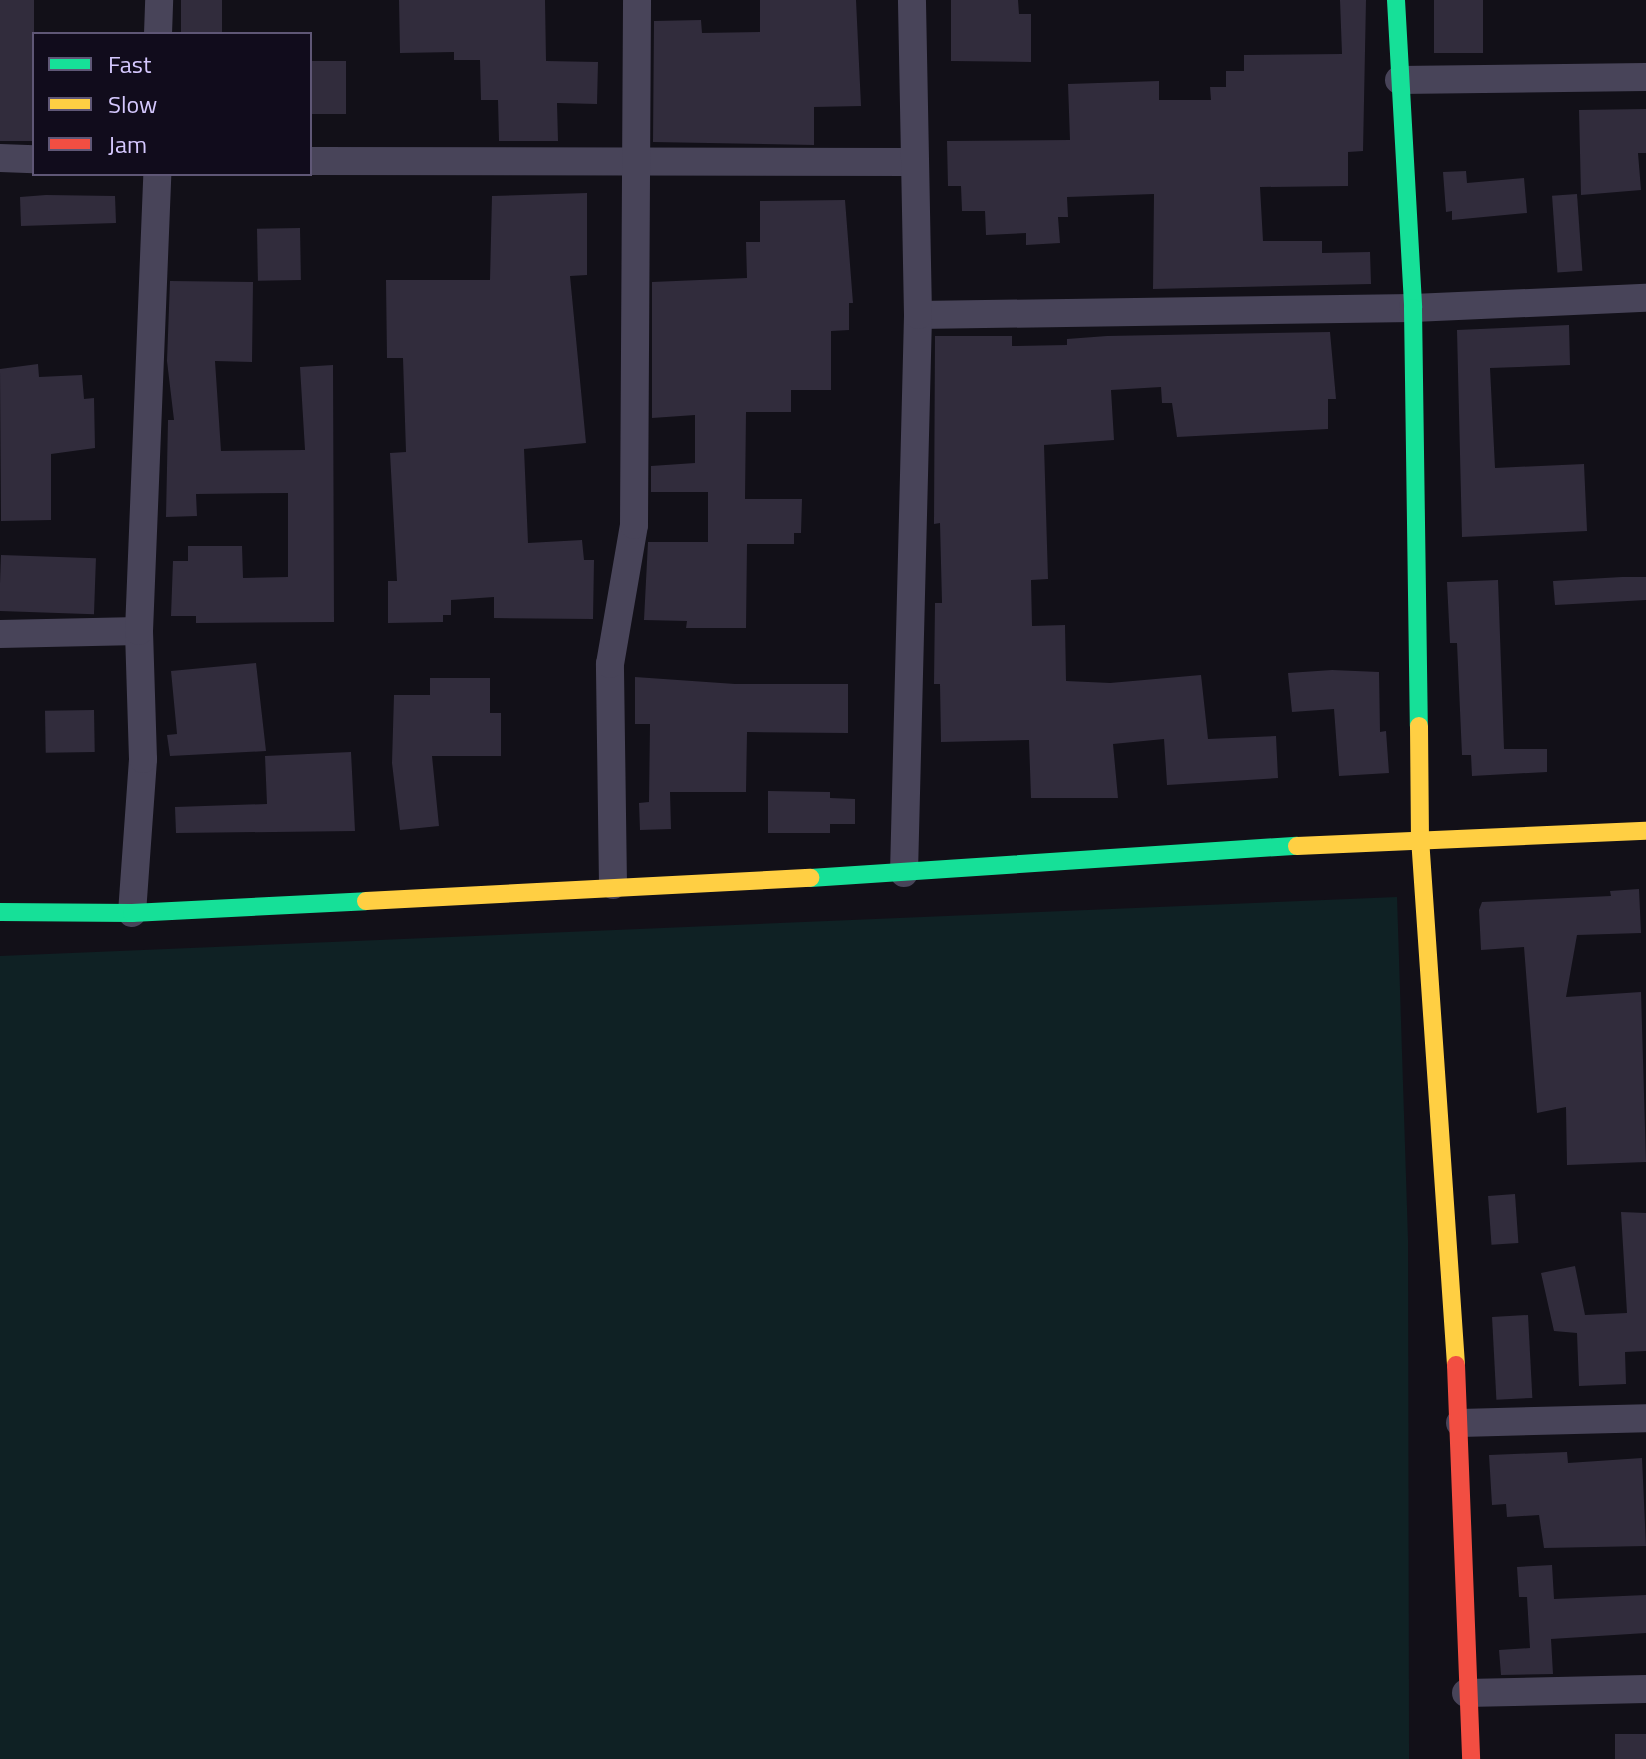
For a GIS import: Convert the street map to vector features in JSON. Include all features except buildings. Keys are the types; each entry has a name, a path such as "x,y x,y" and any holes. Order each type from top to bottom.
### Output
{"street":[{"path":"158,32 159,0"},
{"path":"613,885 610,664 634,525 637,0"},
{"path":"904,873 918,315 912,0"},
{"path":"1396,0 1413,308 1420,838 1460,1423 1466,1693 1471,1759"},
{"path":"1399,80 1646,77"},
{"path":"0,158 32,159"},
{"path":"312,161 636,159 913,162"},
{"path":"132,913 143,759 139,631 157,176"},
{"path":"918,315 1413,308 1646,298"},
{"path":"0,634 139,631"},
{"path":"0,912 132,913 613,885 904,873 1420,838 1646,831"},
{"path":"1460,1423 1646,1418"},
{"path":"1466,1693 1646,1689"}],"shaded area":[{"path":"1397,897 1408,1240 1409,1759 0,1759 0,956"}],"traffic: fast":[{"path":"1396,0 1413,308 1419,726"},
{"path":"810,878 1297,846"},
{"path":"0,912 132,913 366,901"}],"traffic: slow":[{"path":"1419,726 1420,838 1456,1365"},
{"path":"1297,846 1646,831"},
{"path":"366,901 810,878"}],"traffic: jam":[{"path":"1456,1365 1471,1759"}]}
